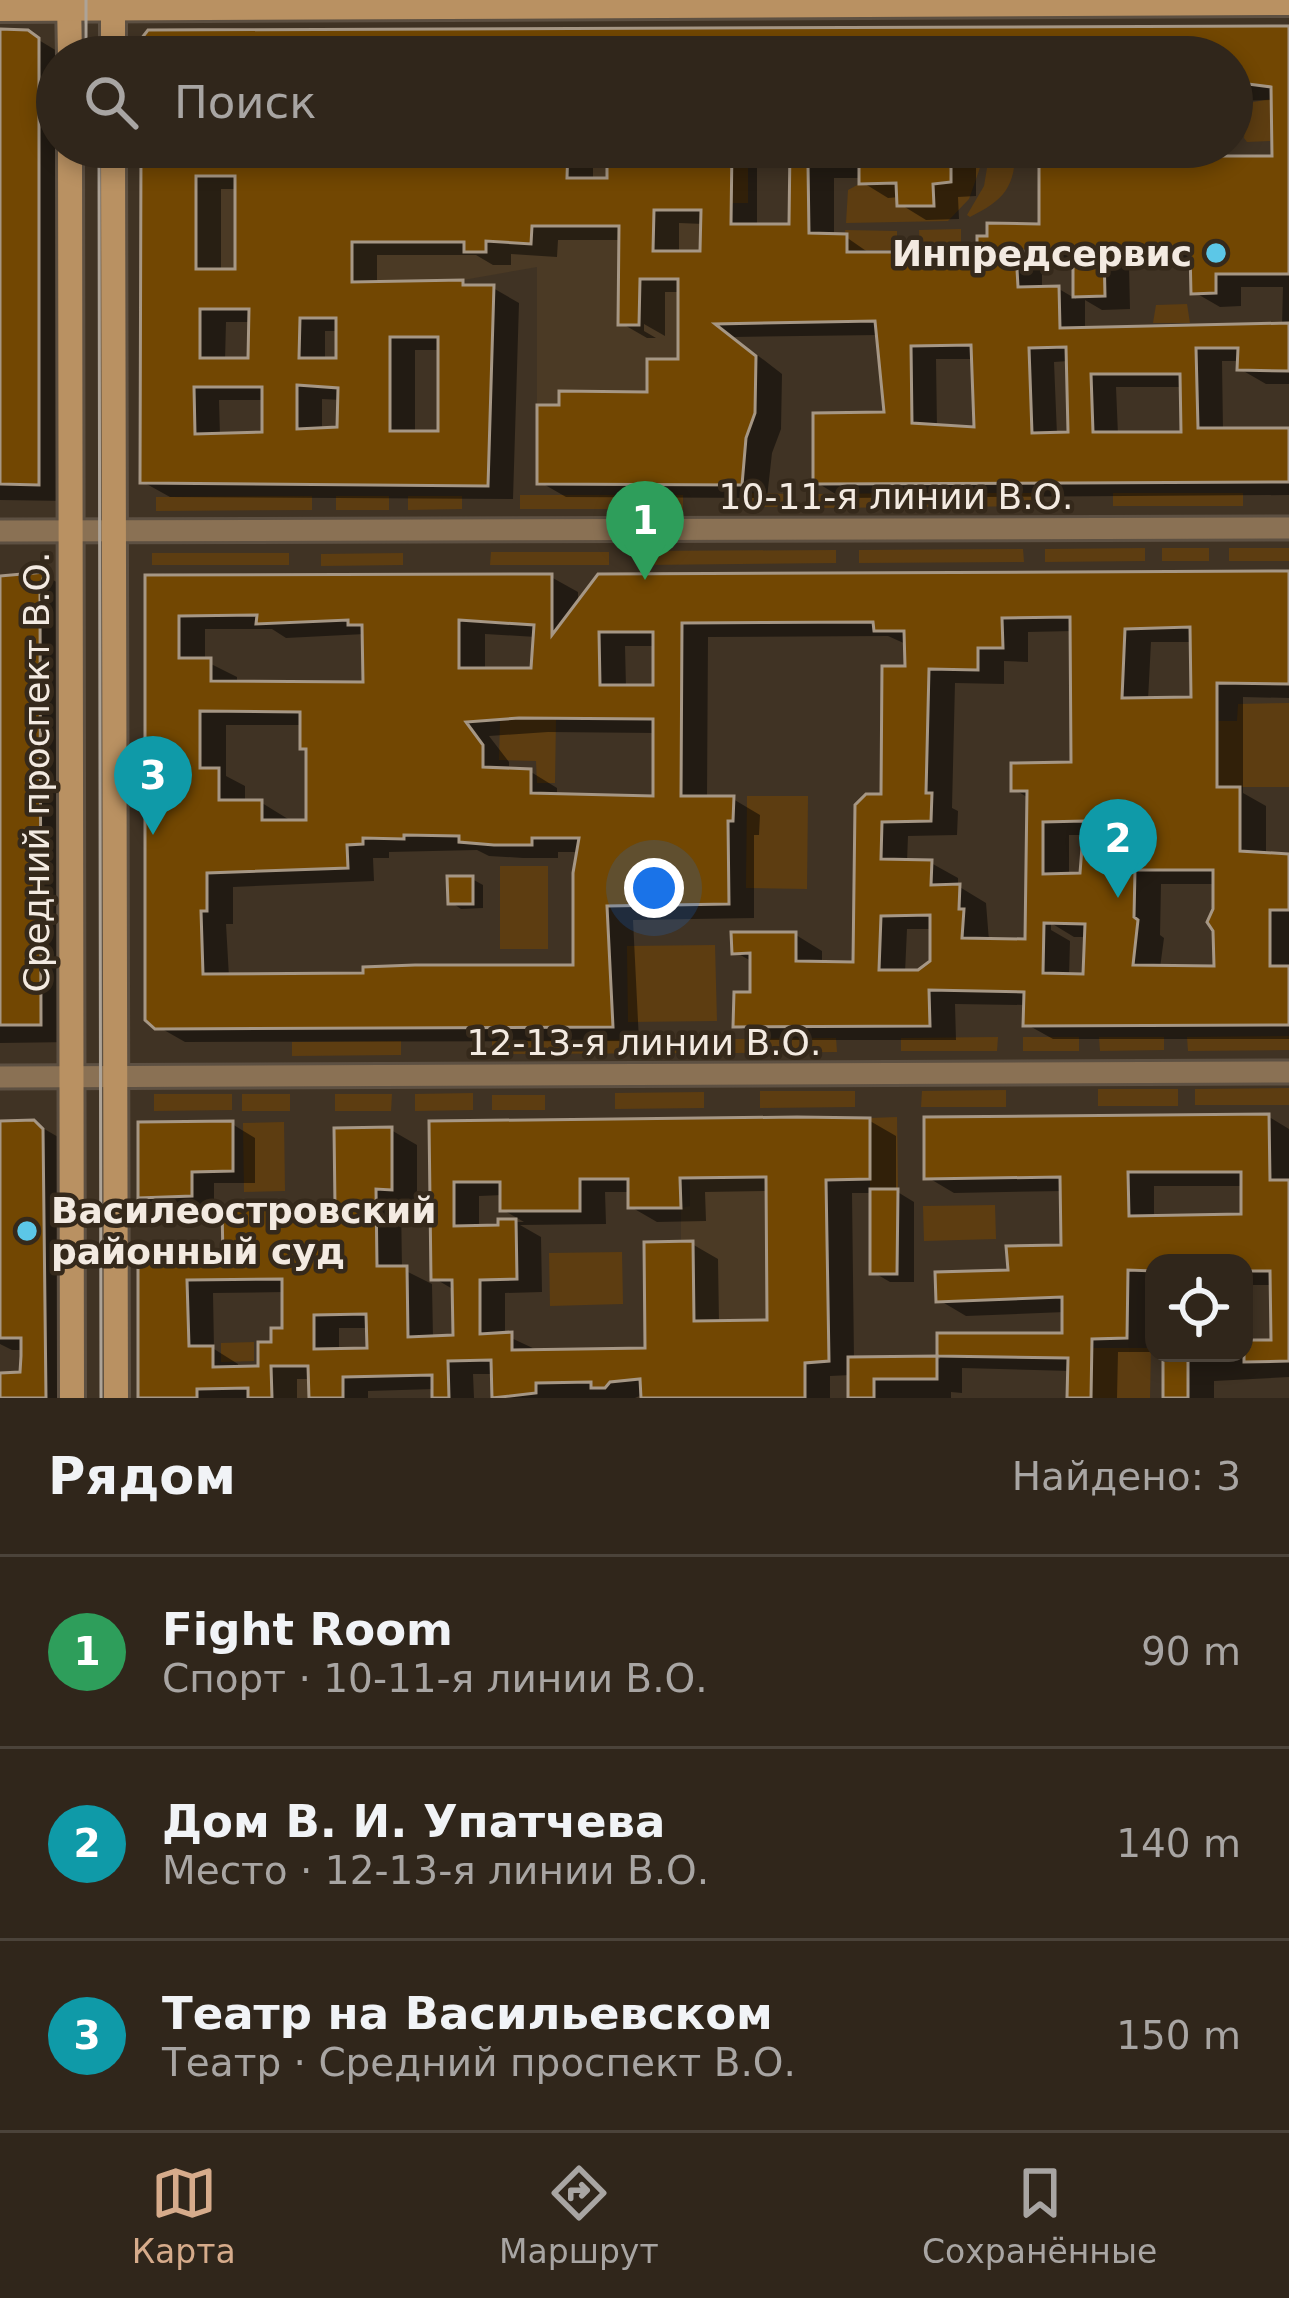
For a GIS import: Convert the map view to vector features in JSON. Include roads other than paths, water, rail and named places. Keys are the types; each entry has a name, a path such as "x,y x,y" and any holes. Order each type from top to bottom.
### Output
{"main road":[{"path":"0,8 69,4 1289,3"},
{"path":"69,4 70,36"},
{"path":"113,4 113,36"},
{"name":"Средний проспект В.О.","path":"70,168 72,1398"},
{"path":"113,168 116,1398"}],"street":[{"name":"10-11-я линии В.О.","path":"0,531 1289,528"},
{"name":"12-13-я линии В.О.","path":"0,1077 1289,1072"}],"tram line":[{"path":"86,0 86,36"},
{"path":"99,168 101,1398"}],"place":[{"name":"Инпредсервис","path":"1216,253"},
{"name":"Fight Room","path":"645,580"},
{"name":"Театр на Васильевском","path":"153,835"},
{"name":"Дом В. И. Упатчева","path":"1118,898"},
{"name":"Василеостровский районный суд","path":"27,1231"}]}
